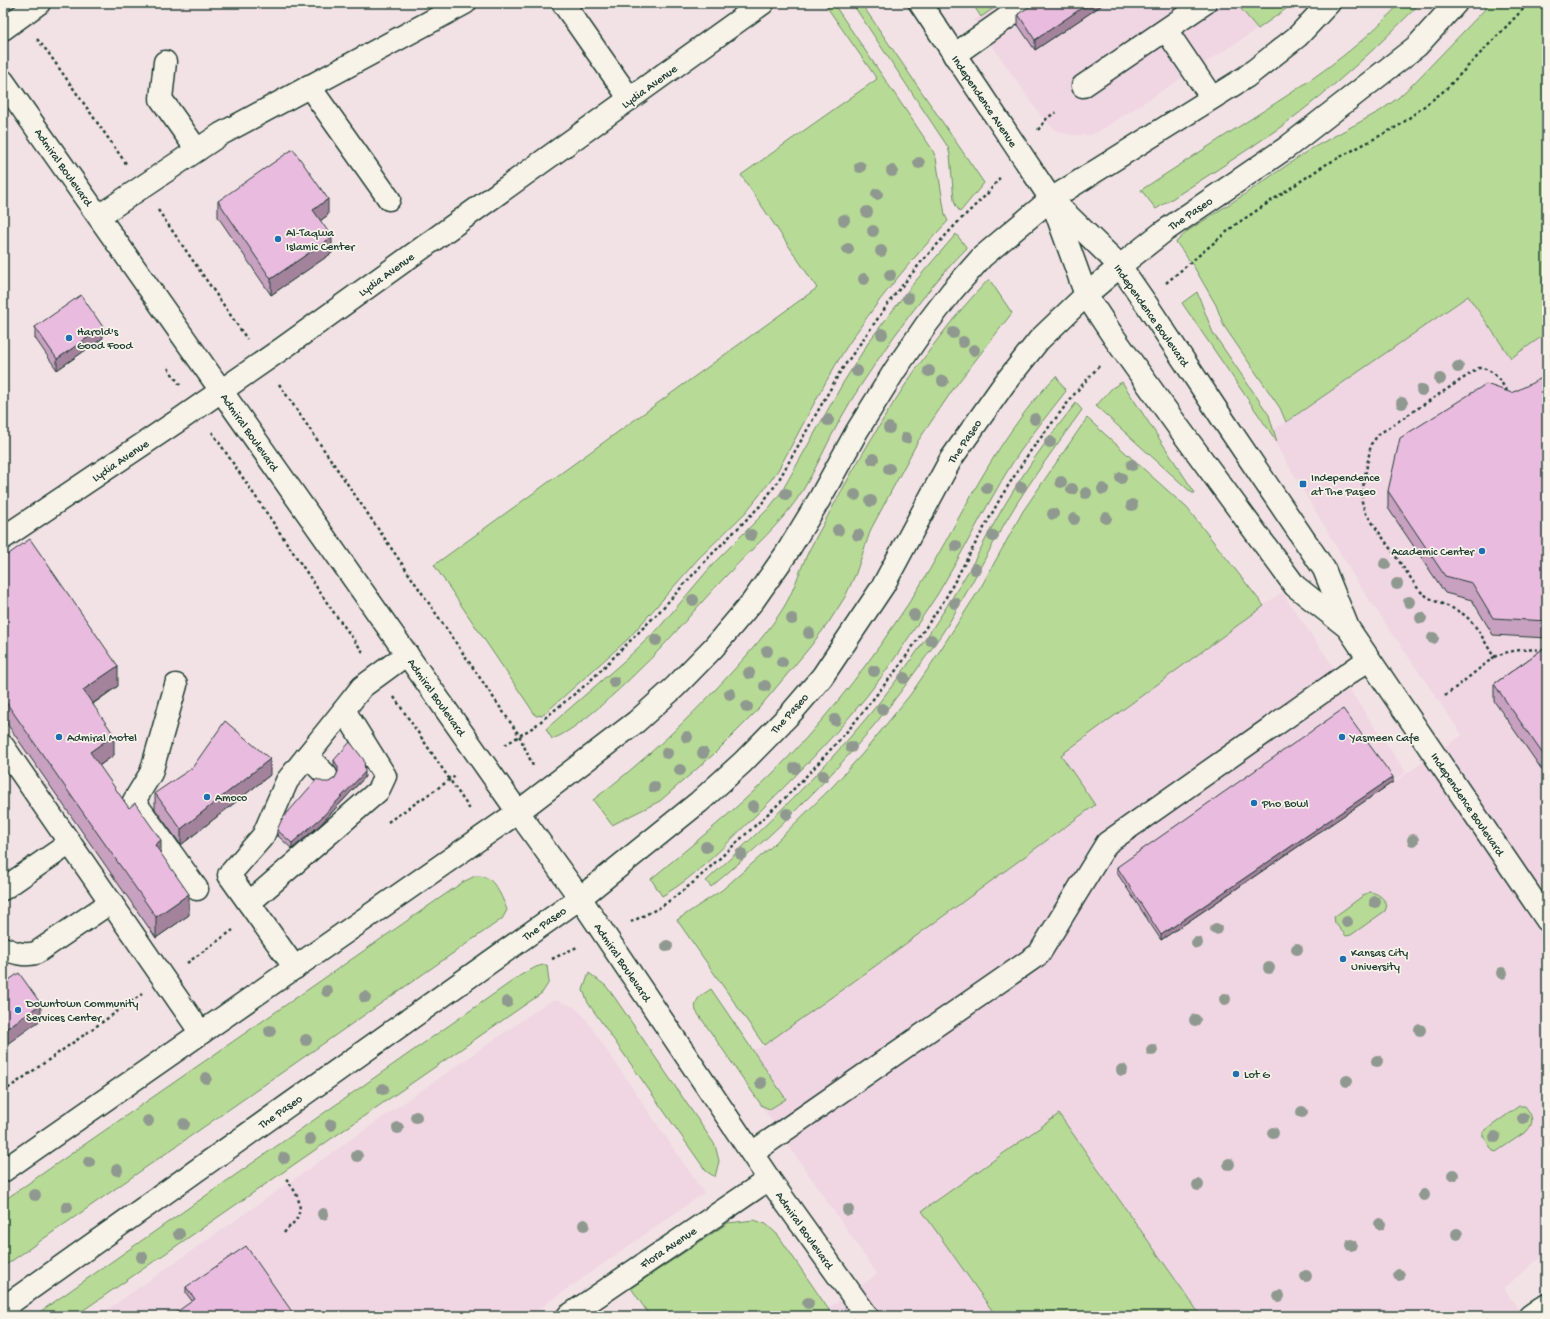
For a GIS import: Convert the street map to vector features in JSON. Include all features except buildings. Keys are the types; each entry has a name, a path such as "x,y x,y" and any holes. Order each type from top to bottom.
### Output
{"main road":[{"path":"11,23 39,3"},
{"path":"99,216 221,134 465,3"},
{"path":"562,3 630,99"},
{"name":"Lydia Avenue","path":"3,538 222,391 763,3"},
{"name":"Independence Avenue","path":"920,3 1051,199"},
{"path":"954,55 1028,3"},
{"path":"1083,86 1205,3"},
{"path":"3,1171 487,834 546,792 636,722 675,687 714,647 753,601 786,554 819,500 856,431 895,370 952,291 982,257 1051,199 1246,77 1298,36 1329,3"},
{"name":"The Paseo","path":"3,1308 580,898 699,802 743,762 792,712 817,682 848,640 883,586 951,459 1004,384 1039,340 1086,295 1163,232 1286,148 1417,46 1456,3"},
{"path":"1166,30 1212,98"},
{"path":"165,62 161,99 197,150"},
{"name":"Admiral Boulevard","path":"3,81 580,898 769,1179 867,1316"},
{"path":"309,86 389,199"},
{"name":"Independence Boulevard","path":"1051,199 1120,266 1324,569 1348,628 1547,920"},
{"name":"Independence Boulevard","path":"1051,199 1086,295 1179,428 1295,586 1348,628"},
{"path":"295,968 229,875 263,836 288,802 287,781 362,687 407,654"},
{"path":"752,1153 1039,954 1107,843 1369,659"},
{"path":"176,685 151,773 134,801 197,889"},
{"path":"253,909 321,833 353,802 378,791 385,776 344,710"},
{"path":"3,746 202,1033"},
{"path":"307,756 326,775"},
{"path":"3,889 70,843"},
{"path":"3,948 20,955 27,955 36,952 111,902"},
{"name":"Flora Avenue","path":"568,1316 769,1179"},
{"path":"1530,1316 1547,1304"}],"path":[{"path":"1168,280 1235,225 1325,164 1400,125 1445,90 1529,3"},
{"path":"11,23 47,51 143,187 519,735 546,792"},
{"path":"1047,118 1056,112"},
{"path":"524,732 535,726 588,683 658,613 710,556 760,506 777,483 840,372 889,302 922,261 958,222 988,193"},
{"path":"165,363 332,610 379,674 487,834"},
{"path":"661,907 694,882 813,770 876,698 901,664 944,599 1001,497 1029,453 1076,392 1099,367"},
{"path":"1494,658 1473,624 1463,614 1428,598 1419,590 1365,512 1362,498 1372,444 1379,434 1478,368 1486,368 1493,373 1510,395"},
{"path":"1445,696 1494,658 1506,652 1526,649 1547,650"},
{"path":"383,825 432,791"},
{"path":"3,1092 164,979 253,909"},
{"path":"284,1233 296,1219 300,1210 299,1199 285,1177"}],"shaded area":[{"path":"1002,3 1236,3 1258,29 1103,129 1092,135 1068,135 1056,130 1043,119 974,20"},
{"name":"Kansas City University","path":"1468,296 1511,358 1547,333 1547,1252 1504,1288 1523,1316 817,1316 877,1274 731,1062 764,1045 1095,805 1060,755 1282,592 1406,772 1280,861 1462,735 1359,585 1269,433"},
{"path":"552,1001 559,1001 573,1006 583,1015 704,1193 529,1316 98,1316 545,1004"}],"green space":[{"path":"824,3 833,3 932,149 936,158 945,215 948,221 893,283 868,316 844,351 778,470 746,512 698,559 628,639 543,715 536,716 434,565 817,288 741,175 877,79"},
{"path":"852,3 861,3 984,183 960,212 954,200 948,147"},
{"path":"972,3 1001,3 981,17"},
{"path":"1236,3 1294,3 1258,29"},
{"path":"1400,3 1420,3 1388,36 1354,67 1282,126 1156,209 1141,190 1276,103 1333,64 1368,35"},
{"path":"1491,3 1547,3 1547,333 1511,358 1468,296 1286,422 1280,408 1224,326 1216,305 1194,267 1176,242 1189,230 1309,150 1380,111 1398,98"},
{"path":"956,234 967,248 924,297 885,349 846,409 803,490 786,514 714,588 631,678 585,719 562,735 552,739 546,729 624,661 658,629 714,563 769,508 782,491 843,383 870,340 913,284"},
{"path":"989,279 1012,313 954,388 918,441 871,529 856,573 845,597 829,622 754,714 714,754 660,801 612,825 593,800 630,771 698,708 730,674 772,625 792,592 805,559 832,508 892,405 937,340"},
{"path":"1197,292 1213,333 1269,415 1277,442 1182,303"},
{"path":"1056,376 1066,391 1019,453 996,490 937,595 882,677 831,738 775,796 699,869 675,888 662,896 651,879 758,788 806,738 853,682 902,614 934,562 978,483 1006,438 1038,396"},
{"path":"1122,382 1195,493 1192,493 1096,406 1112,388"},
{"path":"1076,403 1082,410 1024,492 950,622 902,690 878,721 826,780 770,835 711,887 706,881 764,827 819,772 871,713 895,682 918,650 972,565 1001,511 1027,470"},
{"path":"1087,418 1187,508 1264,606 1061,755 1095,805 867,972 764,1045 677,920 722,890 769,849 834,785 863,753 910,695 928,669 981,587 1023,511"},
{"path":"475,876 489,879 499,891 507,910 502,919 3,1267 3,1201 463,882"},
{"path":"1369,892 1378,894 1384,900 1387,905 1385,911 1351,935 1346,936 1335,923 1334,917"},
{"path":"543,965 547,965 549,982 542,993 75,1316 34,1316 521,975"},
{"path":"589,973 606,986 615,998 715,1145 719,1161 715,1177 706,1171 588,1003 583,990"},
{"path":"711,989 786,1099 770,1109 762,1106 696,1011 695,1007 697,1000"},
{"path":"1519,1106 1525,1106 1529,1112 1532,1118 1531,1125 1527,1131 1496,1152 1493,1151 1483,1136 1483,1132"},
{"path":"1059,1114 1201,1316 996,1316 922,1211"},
{"path":"754,1220 766,1224 778,1235 833,1316 650,1316 631,1288 728,1223"}],"place":[{"name":"Al-Taqwa Islamic Center","path":"278,239"},
{"name":"Harold's Good Food","path":"69,338"},
{"name":"Independence at The Paseo","path":"1303,484"},
{"name":"Academic Center","path":"1482,551"},
{"name":"Admiral Motel","path":"59,737"},
{"name":"Yasmeen Cafe","path":"1342,737"},
{"name":"Amoco","path":"207,797"},
{"name":"Pho Bowl","path":"1254,803"},
{"name":"Kansas City University","path":"1343,959"},
{"name":"Downtown Community Services Center","path":"18,1010"},
{"name":"Lot G","path":"1236,1074"}]}
